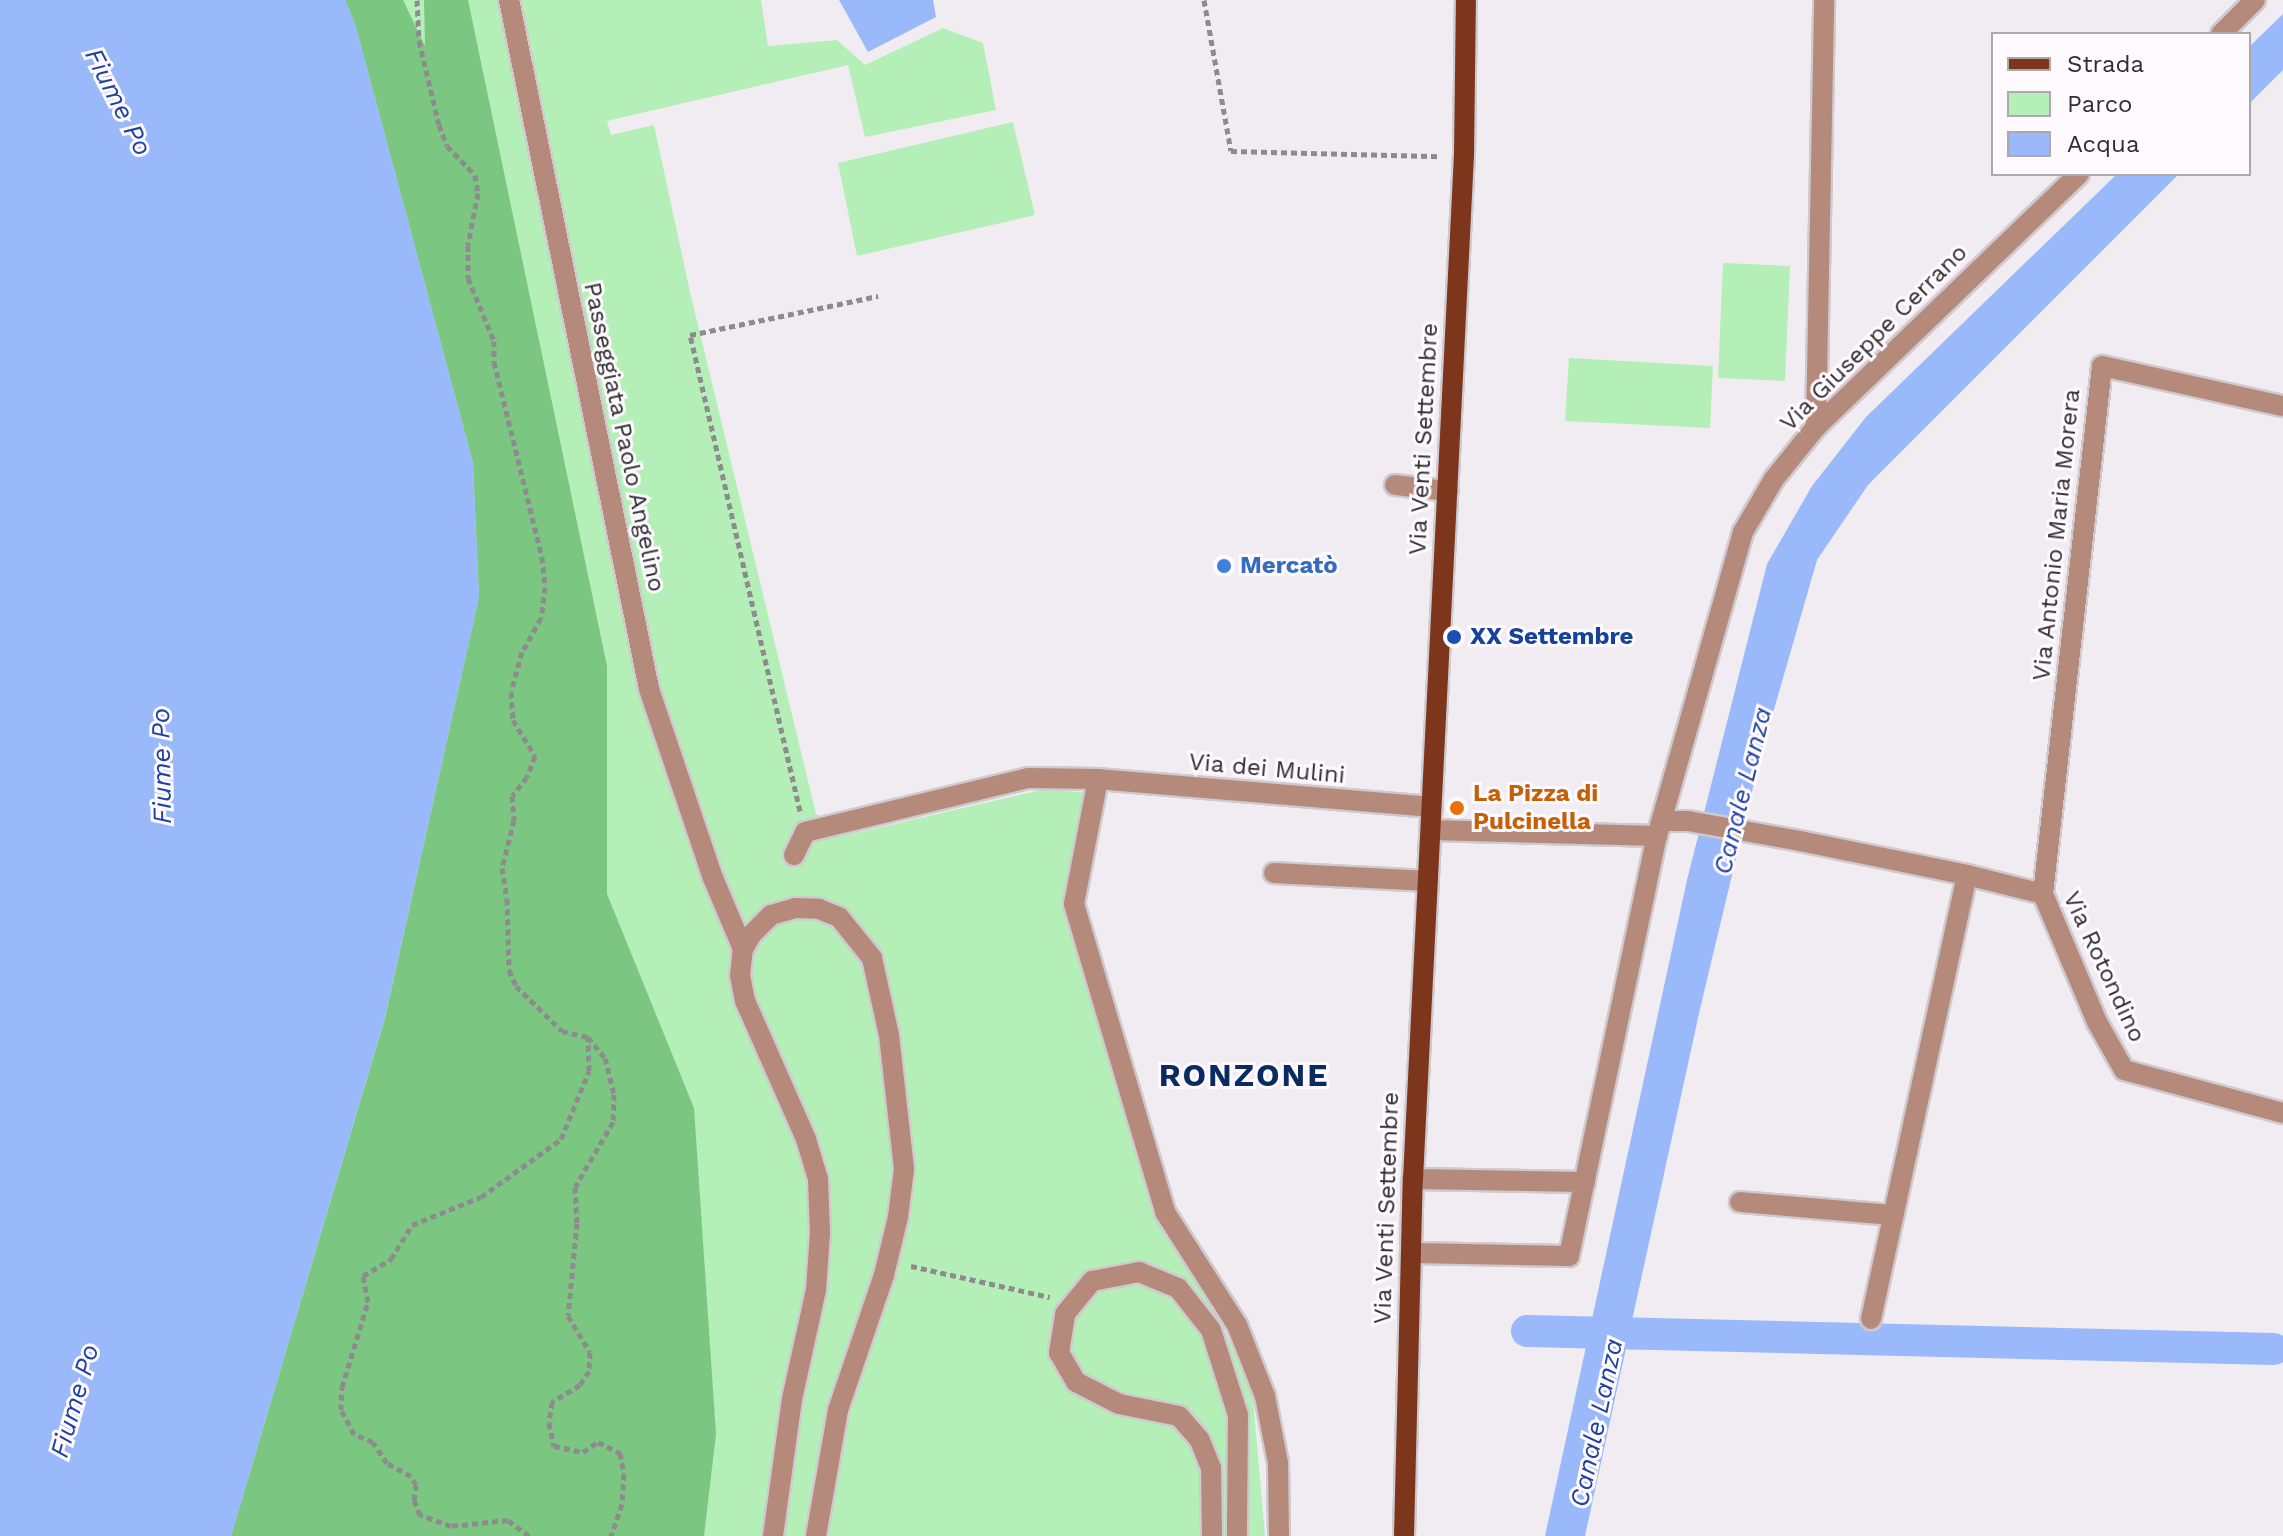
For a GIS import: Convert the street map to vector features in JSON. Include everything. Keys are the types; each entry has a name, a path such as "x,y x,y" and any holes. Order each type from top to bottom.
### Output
{"main road":[{"name":"Via Venti Settembre","path":"1404,1536 1413,1179 1464,156 1466,0"}],"street":[{"name":"Passeggiata Paolo Angelino","path":"509,0 649,689 713,878 743,949"},
{"path":"1816,427 1824,0"},
{"path":"2223,32 2255,0"},
{"name":"Via Giuseppe Cerrano","path":"1411,1253 1569,1256 1660,828 1743,532 1774,479 1816,427 2077,176"},
{"name":"Via Antonio Maria Morera","path":"2043,894 2102,366 2283,406"},
{"path":"1395,485 1448,491"},
{"name":"Via dei Mulini","path":"805,832 1028,778 1098,779 1431,807"},
{"path":"1098,779 1074,904 1165,1212 1237,1325 1265,1396 1278,1463 1279,1536"},
{"name":"Via Rotondino","path":"1431,830 1660,828 1688,821 1967,875 2043,894 2097,1022 2124,1070 2283,1113"},
{"path":"794,855 805,832"},
{"path":"1274,873 1428,881"},
{"path":"1871,1319 1967,875"},
{"path":"773,1536 792,1399 816,1290 820,1233 818,1179 806,1139 745,1001 740,976 743,949 751,935 771,915 795,908 819,909 839,917 872,958 891,1048 904,1169 898,1217 887,1260 838,1410 816,1536"},
{"path":"1413,1179 1585,1182"},
{"path":"1740,1202 1893,1215"},
{"path":"1212,1536 1211,1468 1199,1439 1179,1416 1119,1404 1076,1382 1059,1353 1065,1314 1092,1281 1139,1272 1178,1288 1211,1330 1238,1415 1237,1536"}],"path":[{"path":"417,0 419,41 439,125 447,146 475,175 478,193 468,245 468,278 494,341 494,362 542,557 545,587 541,618 522,652 511,692 513,720 535,756 527,777 512,796 514,820 502,868 507,899 509,970 516,986 562,1031 588,1037 605,1058 614,1094 613,1122 575,1187 577,1223 568,1316 590,1352 589,1371 580,1385 552,1402 549,1423 554,1446 583,1452 598,1442 620,1453 624,1474 622,1504 611,1536"},
{"path":"1204,0 1231,151 1464,156"},
{"path":"805,832 690,335 878,296"},
{"path":"529,1536 508,1520 451,1526 420,1515 414,1500 416,1485 411,1476 387,1463 373,1442 354,1434 341,1410 342,1387 368,1302 363,1276 391,1259 412,1225 481,1197 561,1139 589,1071 588,1037"},
{"path":"887,1260 1074,1303"}],"green space":[{"path":"0,0 761,0 768,46 837,40 865,65 943,28 983,43 996,110 865,137 848,65 607,121 611,135 654,125 690,292 816,814 851,834 1041,790 1101,793 1068,900 1157,1193 1252,1387 1265,1536 0,1536"},
{"path":"345,0 403,0 425,46 424,0 468,0 607,666 607,894 694,1108 716,1434 704,1536 231,1536 385,1018 479,597 473,463 355,24"},
{"path":"1013,122 1035,215 857,256 838,163"},
{"path":"1723,263 1790,266 1785,381 1718,378"},
{"path":"1569,358 1713,366 1710,428 1565,421"}],"water":[{"name":"Fiume Po","path":"0,0 345,0 355,24 473,463 479,597 385,1017 231,1536 0,1536"},
{"path":"839,0 933,0 936,17 868,52"},
{"path":"2283,14 2283,70 2251,102 2251,45"},
{"name":"Canale Lanza","path":"2115,176 2177,176 1868,485 1817,560 1760,758 1700,1009 1585,1536 1545,1536 1687,880 1767,564 1812,486 1866,417"}],"waterway":[{"name":"Canale Lanza","path":"1527,1331 2274,1349"}],"place":[{"name":"Mercatò","path":"1224,566"},
{"name":"XX Settembre","path":"1454,637"},
{"name":"La Pizza di Pulcinella","path":"1457,808"}],"district":[{"name":"RONZONE","path":"1244,1075"}]}
